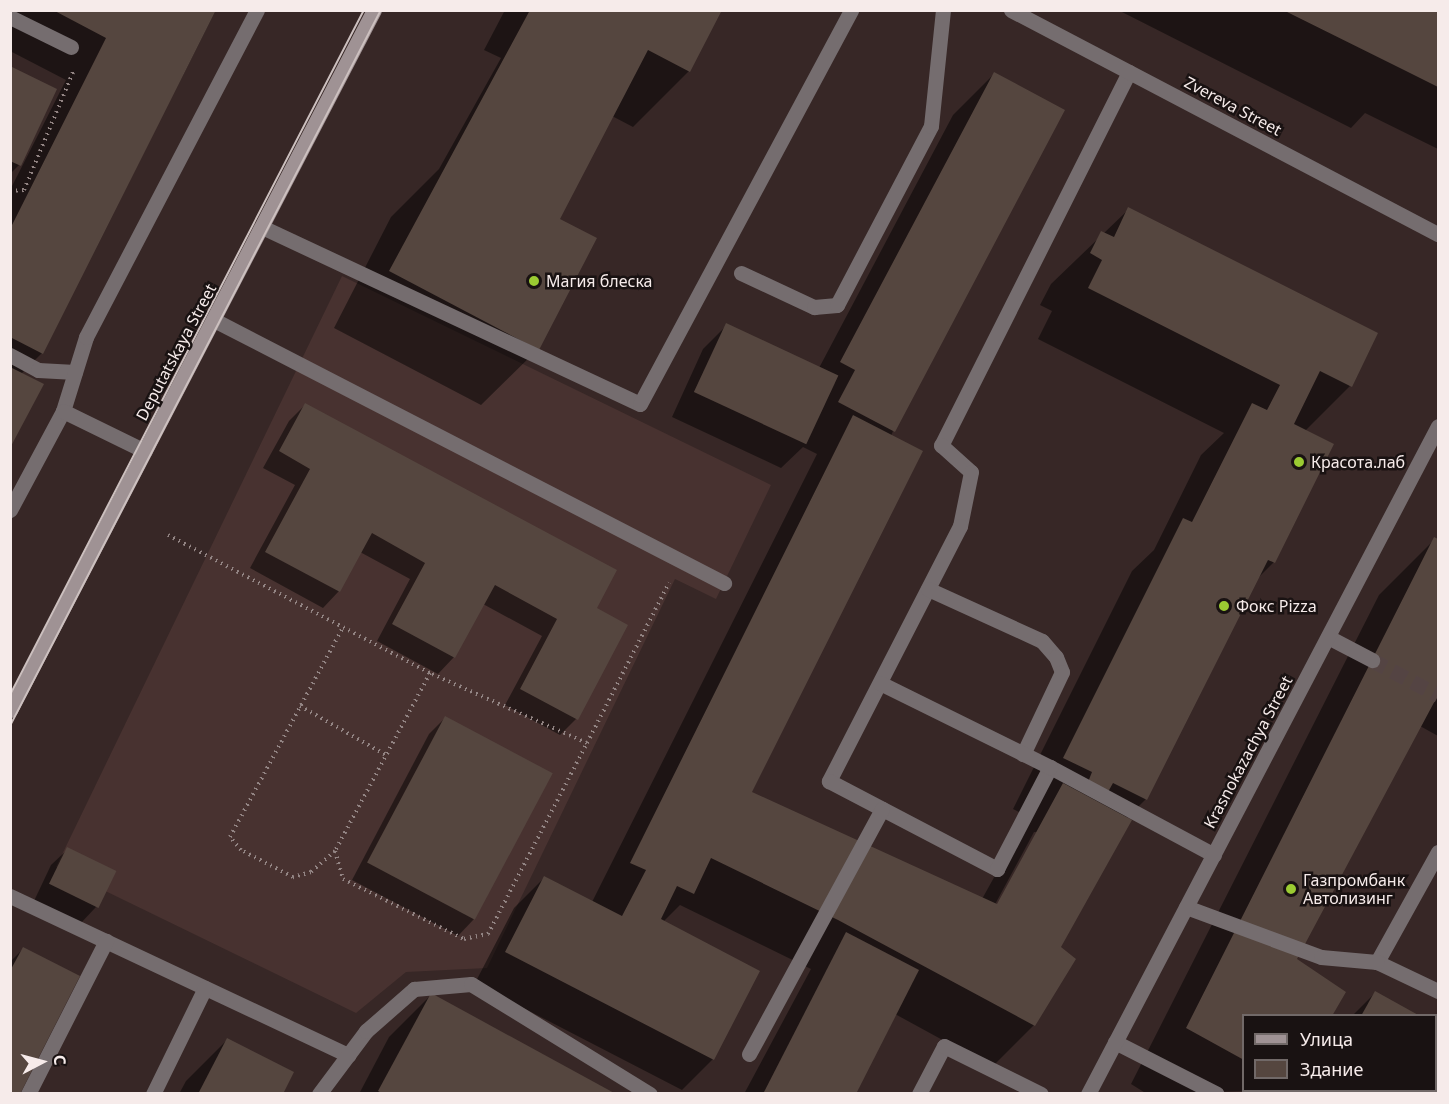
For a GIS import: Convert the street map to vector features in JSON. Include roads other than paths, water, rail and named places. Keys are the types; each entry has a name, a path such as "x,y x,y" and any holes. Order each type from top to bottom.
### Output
{"main road":[{"name":"Deputatskaya Street","path":"10,710 374,10"}],"street":[{"path":"10,510 63,411 86,337 257,10"},
{"path":"262,226 640,404 851,10"},
{"path":"741,273 814,307 837,304 931,126 942,10"},
{"name":"Zvereva Street","path":"1011,10 1438,234"},
{"path":"10,17 71,47"},
{"path":"1050,767 997,869 829,781 960,526 971,472 940,445 1129,72"},
{"path":"214,320 724,583"},
{"path":"10,355 38,370 75,372"},
{"path":"63,411 145,452"},
{"name":"Krasnokazachya Street","path":"1088,1094 1438,426"},
{"path":"928,589 1042,641 1056,657 1062,672 1023,754"},
{"path":"1328,637 1372,660"},
{"path":"880,683 1050,767 1214,855"},
{"path":"749,1054 882,808"},
{"path":"1377,962 1438,852"},
{"path":"10,896 348,1055"},
{"path":"1186,907 1321,957 1377,962 1438,991"},
{"path":"28,1094 106,941"},
{"path":"319,1094 366,1031 414,989 471,984 651,1094"},
{"path":"153,1094 205,988"},
{"path":"1115,1042 1217,1094"},
{"path":"919,1094 944,1046 1041,1094"}],"tunnel":[{"path":"1372,660 1438,695"}],"tram line":[{"path":"10,695 364,10"},
{"path":"10,726 381,10"}],"place":[{"name":"Магия блеска","path":"534,281"},
{"name":"Красота.лаб","path":"1299,462"},
{"name":"Фокс Pizza","path":"1224,606"},
{"name":"Газпромбанк Автолизинг","path":"1291,889"}]}
